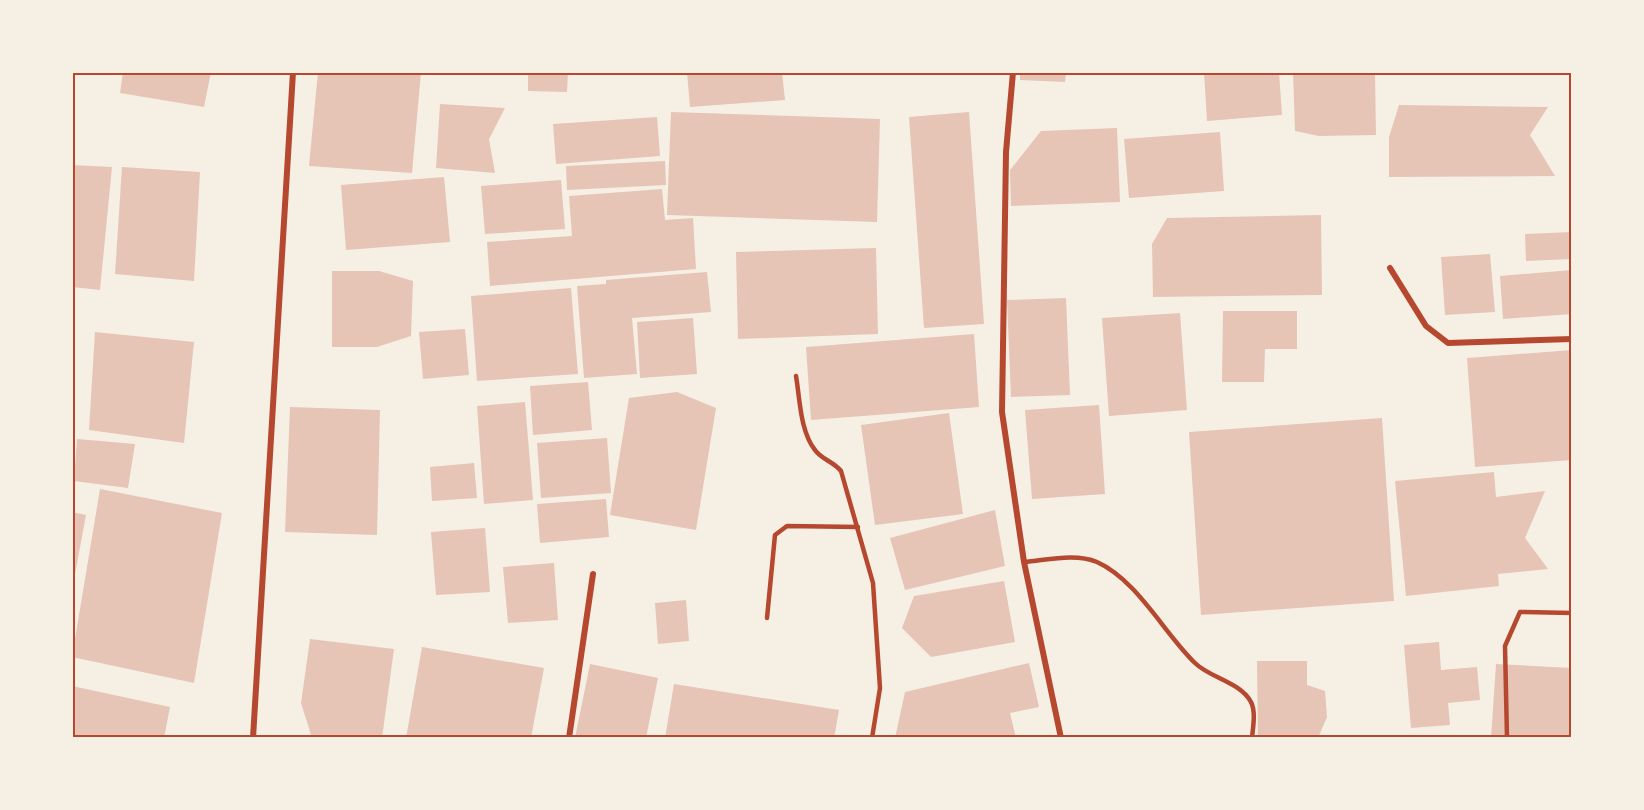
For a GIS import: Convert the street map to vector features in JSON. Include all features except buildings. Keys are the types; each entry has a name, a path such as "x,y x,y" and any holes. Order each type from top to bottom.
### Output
{"street":[{"path":"253,738 293,72"},
{"path":"1012,72 1006,152 1002,412 1024,562 1061,738"},
{"path":"1390,268 1426,326 1448,343 1572,339"},
{"path":"569,738 593,574"}],"lane":[{"path":"796,376 807,438 816,453 833,462 841,471 873,583 880,688 872,738"},
{"path":"767,618 775,535 778,530 787,526 858,527"},
{"path":"1024,562 1075,557 1095,561 1113,571 1198,666 1242,691 1251,702 1254,716 1252,738"},
{"path":"1507,738 1505,646 1520,612 1572,613"}]}
